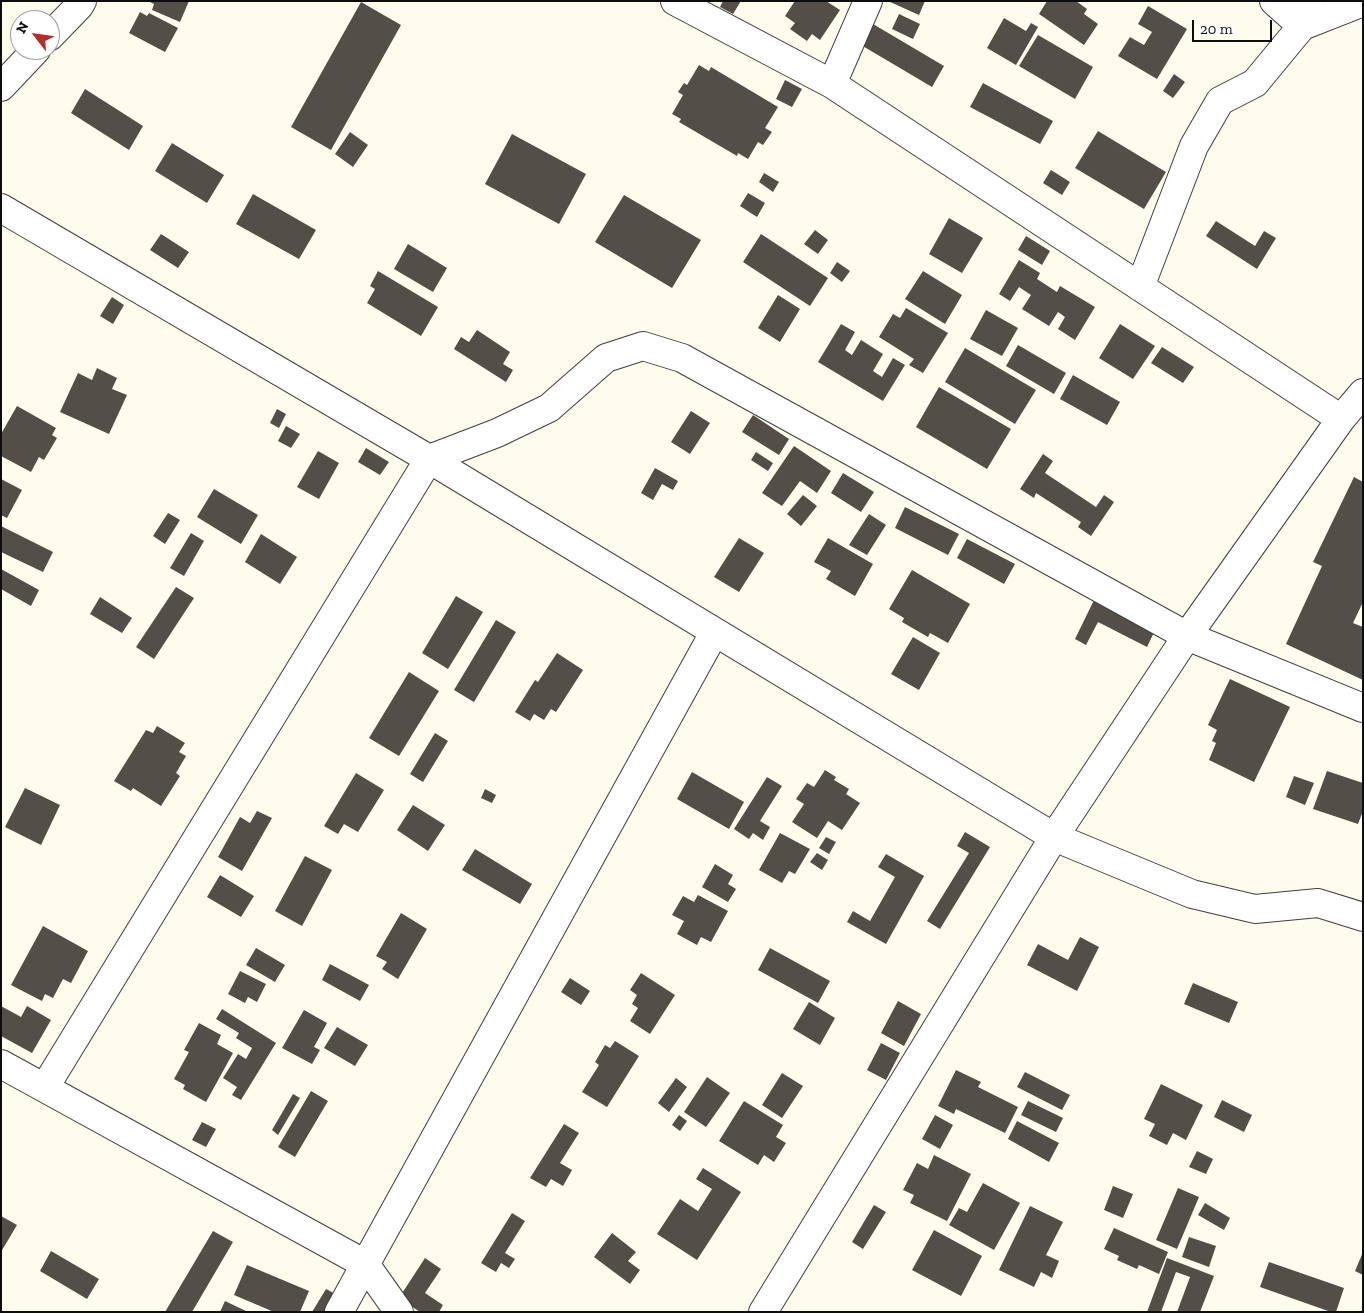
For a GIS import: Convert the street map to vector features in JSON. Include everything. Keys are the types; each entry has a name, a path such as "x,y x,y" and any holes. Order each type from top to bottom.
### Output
{"street":[{"path":"60,26 82,1"},
{"path":"676,1 832,84 1341,419"},
{"path":"832,84 868,1"},
{"path":"1274,1 1306,14 1363,2"},
{"path":"1140,287 1194,146 1220,101 1255,83 1306,14"},
{"path":"1,86 26,60"},
{"path":"1,208 429,459 714,633 1054,836 1192,894 1256,908 1318,903 1363,917"},
{"path":"45,1087 429,459 497,432 549,408 606,358 643,346 682,358 1187,636 1363,708"},
{"path":"763,1312 1054,836 1187,636 1341,419 1363,393"},
{"path":"338,1312 714,633"},
{"path":"1,1064 365,1264 399,1312"}],"building":[{"path":"148,1 189,1 180,22 152,10 154,4"},
{"path":"723,1 741,1 733,14 720,7"},
{"path":"795,1 826,1 840,10 820,40 812,34 807,41 790,29 795,23 785,16"},
{"path":"888,1 925,1 919,15"},
{"path":"1047,1 1076,1 1087,9 1084,14 1098,24 1084,45 1039,14"},
{"path":"361,2 401,25 331,150 291,127"},
{"path":"1148,6 1187,29 1157,79 1118,56 1130,37 1144,45 1152,32 1138,24"},
{"path":"140,12 147,16 149,13 178,28 165,52 129,33"},
{"path":"899,14 920,24 913,39 892,29"},
{"path":"1004,18 1026,31 1031,23 1038,27 1016,65 987,48"},
{"path":"873,24 944,66 932,87 861,45"},
{"path":"1038,35 1093,67 1075,99 1019,66"},
{"path":"699,65 709,71 711,67 778,107 765,128 772,132 763,145 758,142 748,159 738,153 737,156 679,122 681,119 672,114 683,95 678,92 684,83 687,85"},
{"path":"1174,74 1185,82 1173,98 1163,91"},
{"path":"785,80 802,89 792,107 776,99"},
{"path":"983,83 1053,121 1040,144 970,107"},
{"path":"85,89 143,126 129,150 71,113"},
{"path":"1098,131 1166,172 1144,209 1075,168"},
{"path":"350,132 368,145 353,167 335,154"},
{"path":"512,134 586,174 559,224 485,184"},
{"path":"172,143 224,175 207,203 155,171"},
{"path":"1051,170 1070,182 1062,195 1043,183"},
{"path":"764,173 779,182 773,192 759,182"},
{"path":"748,193 765,203 757,217 740,206"},
{"path":"253,194 316,230 299,259 236,224"},
{"path":"624,195 701,240 672,288 595,242"},
{"path":"949,218 983,238 962,273 929,254"},
{"path":"1216,221 1255,246 1264,231 1276,238 1257,269 1206,236"},
{"path":"815,230 828,240 818,254 804,244"},
{"path":"161,234 189,252 178,268 150,250"},
{"path":"761,234 828,278 810,306 743,262"},
{"path":"1026,236 1050,251 1042,265 1018,250"},
{"path":"408,244 447,268 433,292 394,269"},
{"path":"1019,260 1040,273 1037,279 1057,292 1060,286 1095,307 1075,340 1058,329 1065,317 1058,312 1049,326 1022,309 1031,295 1019,287 1010,301 999,294"},
{"path":"837,262 850,271 842,282 830,273"},
{"path":"378,271 438,307 421,336 367,303 375,289 370,286"},
{"path":"923,271 962,295 945,324 905,299"},
{"path":"778,295 800,309 780,342 758,328"},
{"path":"112,297 124,305 113,324 100,316"},
{"path":"906,308 948,333 923,373 909,365 914,359 879,337 893,314 900,318"},
{"path":"986,310 1018,328 1002,356 970,339"},
{"path":"841,324 855,332 845,350 852,355 861,340 883,354 873,371 882,377 893,358 905,365 883,401 818,362"},
{"path":"1120,324 1155,346 1133,379 1099,358"},
{"path":"477,330 510,352 503,364 513,370 506,382 454,349 461,337 469,342"},
{"path":"1018,345 1066,373 1054,394 1006,366"},
{"path":"1162,347 1194,367 1183,383 1151,363"},
{"path":"965,348 1036,390 1015,424 945,382"},
{"path":"97,368 117,378 112,389 127,395 109,434 60,412 78,373 92,380"},
{"path":"1073,375 1120,402 1107,425 1060,399"},
{"path":"939,387 1011,429 987,469 916,427"},
{"path":"17,406 56,428 52,435 57,438 44,460 39,457 31,472 1,456 1,434"},
{"path":"277,409 286,414 279,428 270,423"},
{"path":"691,411 710,423 690,454 671,442"},
{"path":"753,415 789,439 779,455 742,432"},
{"path":"286,426 300,434 291,448 278,441"},
{"path":"794,446 831,471 817,493 800,481 782,506 762,493"},
{"path":"366,448 389,462 380,475 358,462"},
{"path":"318,451 339,463 319,499 297,487"},
{"path":"756,452 773,463 768,471 751,460"},
{"path":"1043,454 1053,461 1045,473 1096,507 1104,495 1114,502 1091,536 1078,527 1081,522 1036,493 1034,498 1020,489"},
{"path":"655,468 678,481 673,490 662,484 653,500 641,493"},
{"path":"843,473 874,492 861,512 831,493"},
{"path":"1354,477 1363,482 1363,602 1353,623 1363,627 1363,680 1286,644 1322,566 1313,562"},
{"path":"1,479 22,490 7,518 1,515"},
{"path":"214,489 258,515 241,544 197,517"},
{"path":"803,495 817,506 801,526 787,514"},
{"path":"905,507 959,534 948,555 895,528"},
{"path":"168,513 180,520 165,544 153,536"},
{"path":"869,514 886,525 867,555 849,545"},
{"path":"1,526 53,552 43,572 1,552"},
{"path":"191,533 204,541 184,576 170,568"},
{"path":"261,534 297,557 280,584 245,562"},
{"path":"739,538 764,553 739,592 714,577"},
{"path":"828,538 873,564 855,596 826,579 831,571 814,562"},
{"path":"967,539 1015,564 1004,584 957,558"},
{"path":"1,569 39,590 31,606 1,589"},
{"path":"912,570 970,604 948,643 930,633 928,637 902,622 904,618 889,609"},
{"path":"176,587 194,598 154,659 136,647"},
{"path":"456,596 483,612 448,669 422,653"},
{"path":"1096,596 1157,626 1147,647 1098,622 1086,645 1075,639"},
{"path":"100,597 132,618 122,633 90,614"},
{"path":"496,620 516,632 474,702 454,690"},
{"path":"913,637 940,653 919,690 891,674"},
{"path":"557,653 583,670 556,712 551,709 544,720 534,714 530,721 515,712 535,680 538,682"},
{"path":"409,672 439,691 399,756 369,738"},
{"path":"1230,679 1290,707 1254,782 1209,760 1216,743 1212,741 1217,730 1208,725"},
{"path":"157,726 185,743 179,752 186,756 176,773 180,776 161,806 133,788 131,791 114,781 146,730 153,733"},
{"path":"435,733 448,741 423,782 410,774"},
{"path":"825,770 836,777 834,780 849,789 846,794 860,803 842,830 828,821 817,838 792,822 804,804 796,799 807,783 814,787"},
{"path":"1327,771 1363,783 1363,811 1358,824 1313,809"},
{"path":"692,772 744,802 729,829 677,799"},
{"path":"356,773 384,790 358,832 344,824 338,834 324,826"},
{"path":"1294,776 1314,783 1305,805 1286,797"},
{"path":"767,777 782,786 760,821 770,827 763,840 753,833 749,839 734,829"},
{"path":"25,788 60,805 41,845 5,827"},
{"path":"485,789 496,795 492,803 481,798"},
{"path":"413,805 445,825 428,851 397,830"},
{"path":"257,811 272,818 242,871 218,857 240,817 250,823"},
{"path":"965,832 990,847 940,929 927,921 969,853 957,846"},
{"path":"780,833 810,849 795,874 789,871 782,883 759,870"},
{"path":"826,837 836,842 829,854 819,848"},
{"path":"475,849 532,884 520,904 462,870"},
{"path":"817,853 828,860 822,870 810,862"},
{"path":"886,854 924,876 886,944 847,922 853,911 870,921 895,877 878,867"},
{"path":"305,856 332,870 302,926 275,911"},
{"path":"715,864 733,875 728,884 736,889 728,902 702,887"},
{"path":"220,875 254,896 241,917 207,897"},
{"path":"698,895 728,911 711,942 701,937 697,945 677,934 684,921 672,915 683,896 694,902"},
{"path":"401,913 427,929 398,979 382,969 387,962 376,956"},
{"path":"43,926 88,951 71,983 63,979 53,998 45,994 42,1001 11,985"},
{"path":"1080,937 1099,947 1077,991 1027,965 1038,944 1068,960"},
{"path":"256,948 285,965 275,982 246,965"},
{"path":"770,948 830,981 818,1003 758,970"},
{"path":"330,964 369,985 360,1001 322,980"},
{"path":"240,971 266,984 257,1002 248,997 245,1003 228,994"},
{"path":"641,973 675,995 650,1034 630,1021 638,1008 632,1004 637,995 630,990"},
{"path":"570,978 590,991 581,1005 561,992"},
{"path":"1193,983 1238,1002 1229,1023 1184,1004"},
{"path":"898,1001 921,1014 904,1046 881,1033"},
{"path":"809,1002 835,1018 820,1045 793,1029"},
{"path":"1,1006 21,1017 27,1006 51,1020 32,1053 1,1036"},
{"path":"222,1009 276,1043 241,1100 232,1095 237,1087 223,1078 238,1054 246,1059 252,1048 236,1038 239,1033 216,1019"},
{"path":"304,1010 327,1023 314,1047 320,1050 312,1064 282,1048"},
{"path":"199,1023 221,1035 217,1044 233,1053 206,1102 183,1089 185,1085 174,1079 189,1052 184,1050"},
{"path":"337,1027 368,1045 355,1066 324,1048"},
{"path":"615,1041 639,1056 607,1107 582,1092 599,1065 595,1062 605,1045 610,1048"},
{"path":"881,1043 900,1053 886,1080 867,1070"},
{"path":"956,1070 981,1082 978,1087 1018,1107 1005,1133 956,1109 954,1114 938,1106"},
{"path":"1025,1072 1070,1095 1062,1110 1017,1087"},
{"path":"782,1073 803,1086 782,1118 762,1105"},
{"path":"707,1077 730,1093 706,1127 684,1112"},
{"path":"676,1078 687,1087 669,1112 658,1103"},
{"path":"1161,1084 1203,1105 1186,1140 1173,1133 1167,1145 1149,1136 1155,1124 1144,1119"},
{"path":"311,1091 328,1101 295,1157 278,1147"},
{"path":"293,1094 300,1098 278,1135 272,1130"},
{"path":"1222,1100 1252,1115 1244,1132 1214,1117"},
{"path":"744,1101 783,1125 776,1137 786,1143 774,1162 764,1155 758,1165 719,1141"},
{"path":"1028,1101 1063,1118 1056,1132 1021,1115"},
{"path":"679,1115 687,1121 680,1131 672,1125"},
{"path":"935,1115 953,1125 940,1149 922,1139"},
{"path":"1017,1121 1059,1143 1049,1162 1008,1139"},
{"path":"202,1122 216,1129 206,1147 192,1140"},
{"path":"564,1124 579,1133 560,1163 572,1170 563,1186 551,1179 546,1187 530,1178"},
{"path":"1197,1151 1213,1159 1206,1174 1189,1167"},
{"path":"934,1155 971,1174 947,1221 910,1203 914,1195 903,1190 917,1163 928,1169"},
{"path":"703,1168 741,1192 697,1260 657,1234 680,1199 698,1211 712,1189 696,1179"},
{"path":"983,1183 1020,1203 994,1250 949,1225 959,1208 967,1212"},
{"path":"1113,1186 1133,1194 1123,1218 1104,1210"},
{"path":"1178,1188 1199,1197 1177,1249 1156,1240"},
{"path":"1205,1203 1230,1218 1224,1230 1198,1215"},
{"path":"874,1205 886,1212 863,1249 852,1242"},
{"path":"1030,1206 1063,1222 1046,1255 1059,1261 1052,1278 1041,1272 1034,1287 999,1270"},
{"path":"512,1213 525,1221 505,1253 515,1259 509,1268 501,1263 496,1272 481,1263"},
{"path":"1,1216 17,1225 1,1252"},
{"path":"1114,1228 1168,1252 1159,1274 1139,1265 1137,1269 1117,1260 1119,1256 1104,1249"},
{"path":"934,1230 982,1256 961,1296 912,1270"},
{"path":"213,1231 233,1242 192,1312 165,1312"},
{"path":"612,1233 636,1252 628,1261 640,1270 630,1284 594,1257"},
{"path":"1189,1237 1216,1246 1209,1267 1182,1257"},
{"path":"51,1251 99,1279 87,1299 40,1271"},
{"path":"1363,1252 1363,1275 1355,1271"},
{"path":"425,1258 441,1269 425,1293 443,1305 439,1312 420,1312 399,1298"},
{"path":"1167,1258 1214,1276 1200,1312 1177,1312 1190,1277 1176,1272 1161,1312 1147,1312"},
{"path":"1269,1262 1344,1288 1336,1312 1331,1312 1260,1287"},
{"path":"247,1265 309,1291 300,1312 274,1312 234,1295"},
{"path":"326,1289 341,1297 333,1312 312,1312"},
{"path":"225,1301 248,1312 220,1312"}]}
